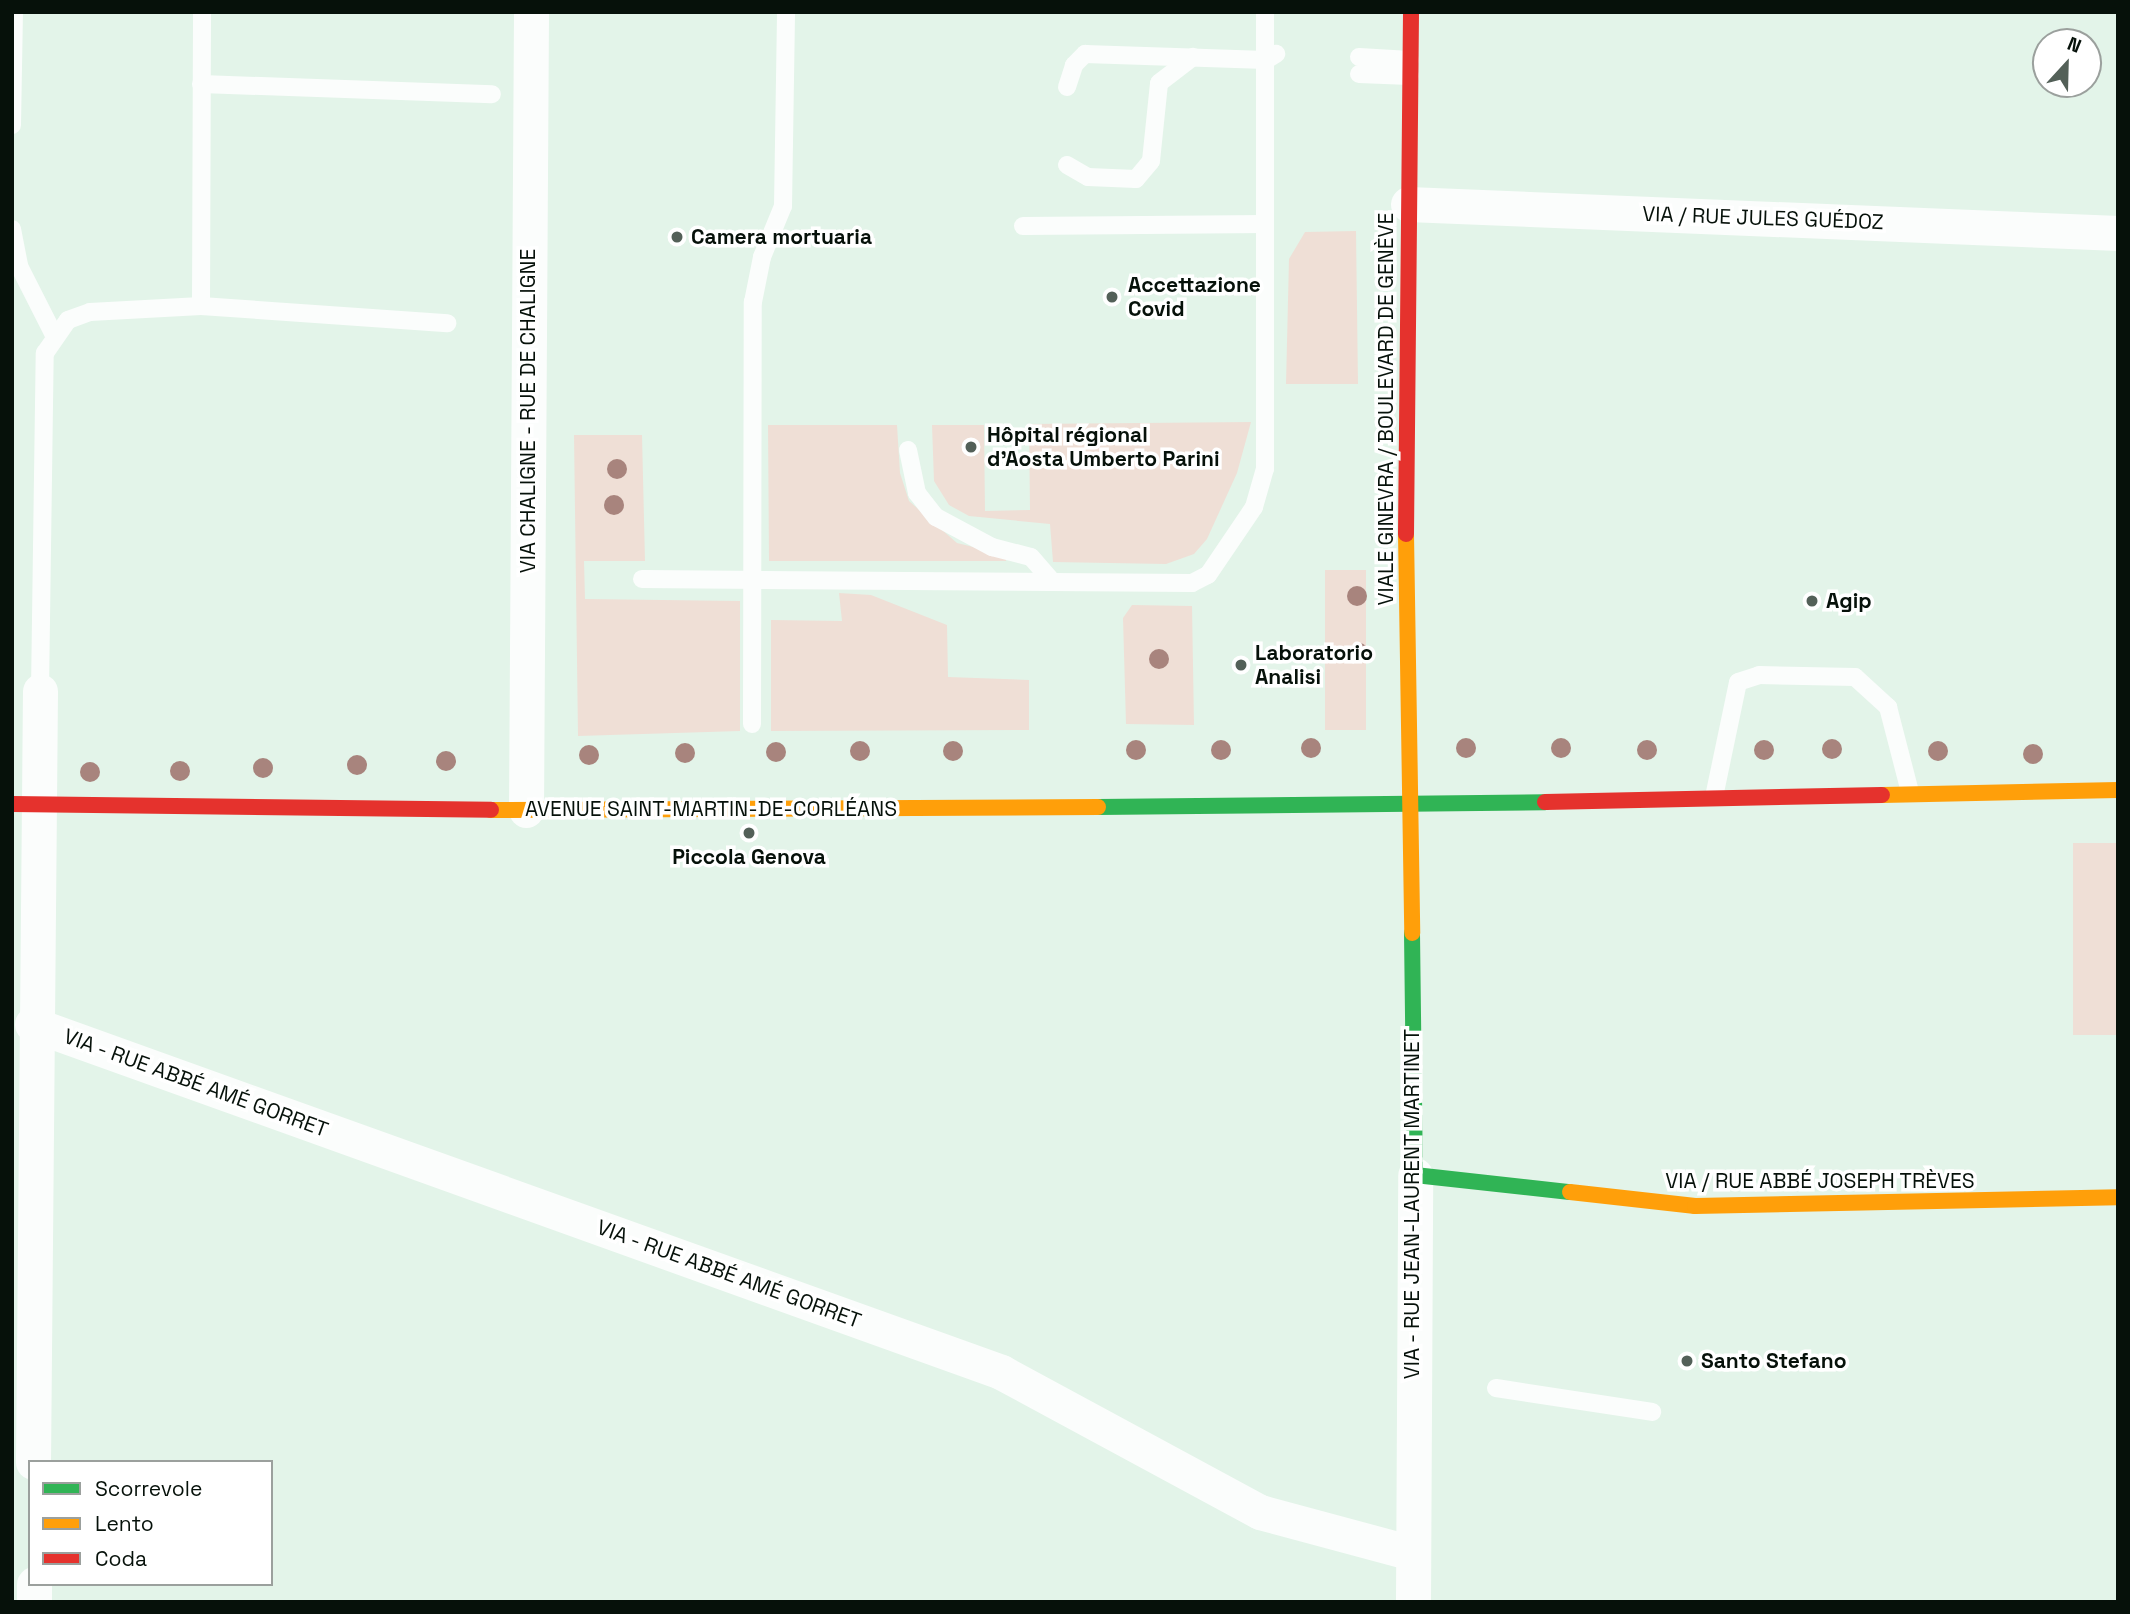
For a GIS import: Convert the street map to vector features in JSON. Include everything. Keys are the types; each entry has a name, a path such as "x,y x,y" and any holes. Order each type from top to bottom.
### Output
{"street":[{"name":"VIA CHALIGNE - RUE DE CHALIGNE","path":"526,810 531,12"},
{"name":"VIALE GINEVRA / BOULEVARD DE GENÈVE","path":"1409,806 1408,204 1411,12"},
{"name":"VIA / RUE JULES GUÉDOZ","path":"1408,204 2118,233"},
{"path":"33,1460 32,1024 24,805 40,691"},
{"name":"AVENUE SAINT-MARTIN-DE-CORLÉANS","path":"24,805 526,810 1409,806 1910,792 2118,790"},
{"name":"VIA - RUE JEAN-LAURENT MARTINET","path":"1409,806 1421,1381 1412,1553 1413,1602"},
{"name":"VIA - RUE ABBÉ AMÉ GORRET","path":"32,1024 1001,1372 1260,1512 1412,1553"},
{"name":"VIA / RUE ABBÉ JOSEPH TRÈVES","path":"1415,1175 1695,1206 2118,1197"}],"lane":[{"path":"12,125 14,12"},
{"path":"201,306 202,12"},
{"path":"752,724 753,302 762,257 783,206 786,12"},
{"path":"642,579 1192,583 1208,575 1236,540 1265,469 1265,224 1273,61 1265,12"},
{"path":"1067,87 1085,54 1273,61"},
{"path":"1067,165 1088,177 1136,179 1151,161 1159,83 1193,57"},
{"path":"1359,65 1410,68"},
{"path":"201,84 492,94"},
{"path":"1023,226 1265,224"},
{"path":"12,229 19,266 53,333"},
{"path":"40,691 45,353 53,333 90,312 201,306 447,323"},
{"path":"908,450 917,493 936,517 992,547 1031,557 1053,582"},
{"path":"1714,797 1738,682 1759,675 1855,677 1888,706 1910,792"},
{"path":"1496,1388 1652,1412"}],"shaded area":[{"path":"1356,231 1358,384 1286,384 1289,259 1305,232"},
{"path":"1251,422 1237,473 1207,539 1194,554 1166,564 1053,562 1050,524 969,516 949,505 934,481 932,425 984,425 985,511 1030,510 1029,424"},
{"path":"768,425 897,425 900,473 909,501 957,543 1006,555 1006,561 769,561"},
{"path":"574,435 642,435 645,561 584,561 585,599 740,601 740,731 578,736"},
{"path":"1325,570 1366,570 1366,730 1325,730"},
{"path":"839,593 871,595 947,625 948,677 1029,680 1029,730 771,731 771,620 842,621"},
{"path":"1132,605 1192,606 1194,725 1126,724 1123,618"},
{"path":"2073,843 2118,843 2118,1035 2073,1035"}],"traffic: fast":[{"path":"1098,807 1545,802"},
{"path":"1412,933 1415,1175 1570,1192"}],"traffic: slow":[{"path":"1406,534 1412,933"},
{"path":"1882,795 2118,790"},
{"path":"491,810 1098,807"},
{"path":"1570,1192 1695,1206 2118,1197"}],"traffic: jam":[{"path":"1406,534 1411,12"},
{"path":"1545,802 1882,795"},
{"path":"12,804 491,810"}],"place":[{"name":"Camera mortuaria","path":"677,237"},
{"name":"Accettazione Covid","path":"1112,297"},
{"name":"Hôpital régional d'Aosta Umberto Parini","path":"971,447"},
{"name":"Agip","path":"1812,601"},
{"name":"Laboratorio Analisi","path":"1241,665"},
{"name":"Piccola Genova","path":"749,833"},
{"name":"Santo Stefano","path":"1687,1361"}]}
